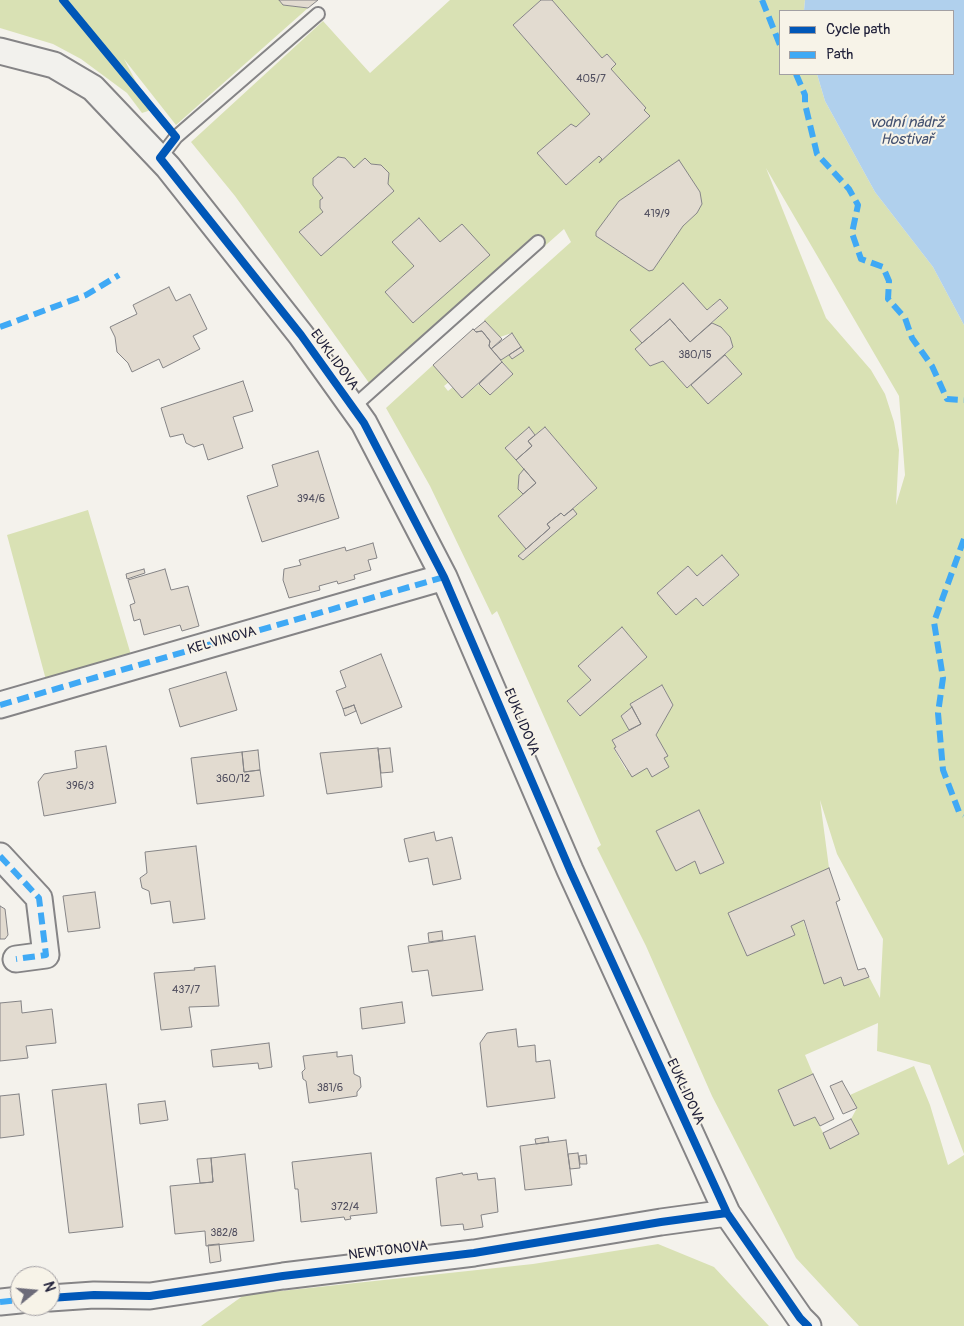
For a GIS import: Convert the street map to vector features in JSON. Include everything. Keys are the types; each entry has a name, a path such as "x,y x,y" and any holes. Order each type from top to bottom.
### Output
{"street":[{"name":"EUKLIDOVA","path":"0,51 54,65 93,88 160,158 301,335 364,423 444,577 570,870 727,1213 800,1318 808,1326"},
{"name":"KELVINOVA","path":"0,706 444,577"},
{"path":"0,856 39,898 46,954 16,959"},
{"name":"NEWTONOVA","path":"60,1298 150,1296 284,1276 474,1254 661,1222 727,1213"}],"lane":[{"path":"160,158 176,137 318,14"},
{"path":"353,408 538,242"}],"green space":[{"path":"0,0 279,0 283,5 308,8 176,125 124,59 151,110 142,113 127,93 81,59 53,44 0,28"},
{"path":"450,0 541,0 513,25 590,114 576,127 571,124 538,153 566,185 599,156 602,159 599,163 649,116 644,110 646,108 611,69 616,64 607,54 602,58 552,0 805,0 804,10 779,10 779,75 817,75 825,101 875,192 933,267 964,325 964,1154 930,1065 877,1051 878,1023 805,1055 813,1074 778,1090 794,1126 815,1117 831,1148 859,1134 851,1119 857,1108 850,1095 914,1066 930,1105 948,1165 964,1155 964,1326 859,1326 796,1258 712,1096 646,946 597,848 601,845 497,611 492,615 430,486 386,408 433,365 449,382 444,386 448,391 453,387 462,397 479,384 490,395 513,374 501,360 509,355 512,359 524,351 512,333 500,337 484,320 571,242 564,229 377,394 235,196 191,142 323,21 370,73","holes":["338,157 345,158 354,168 365,158 371,164 381,165 389,173 388,184 353,228 321,256 299,232 323,212 320,208 320,200 323,198 313,185 313,178","679,161 700,192 702,204 697,213 683,226 653,270 648,270 596,236 596,233 619,201","766,168 899,396 905,475 896,505 899,450 894,422 885,394 871,370 826,318","419,218 440,242 489,255 413,323 385,292 414,266 392,242","683,284 707,310 720,299 728,308 712,323 721,327 730,337 733,347 725,355 742,374 708,403 691,385 687,388 663,361 650,366 635,349 642,343 631,330","529,427 535,435 545,427 597,488 573,509 576,514 523,560 518,556 526,549 498,516 523,494 518,489 519,475 524,469 505,448","722,555 739,575 704,606 696,598 657,593 688,566 697,576","622,628 647,657 579,716 567,701 591,680 578,666","662,685 673,705 656,735 667,756 664,758 669,767 652,777 647,768 626,770 614,749 616,747 612,740 629,730 621,716 632,707 630,704","820,800 837,854 883,939 880,998 869,977 844,985 841,978 824,983 803,920 791,926 795,935 747,956 728,913 829,868","699,810 724,863 700,874 695,861 676,871 656,831"]},
{"path":"88,510 131,655 46,680 7,535"},
{"path":"658,1244 714,1267 769,1326 201,1326 244,1295 533,1264"}],"water":[{"name":"vodní nádrž Hostivař","path":"805,0 964,0 964,325 933,267 875,192 825,101 817,75 954,75 954,10 804,10"}],"building":[{"path":"279,0 318,0 308,8 283,5"},
{"path":"541,0 552,0 602,58 607,54 616,64 611,69 646,108 644,110 650,116 599,163 602,159 599,156 566,185 537,153 571,124 576,127 590,114 513,25"},
{"path":"338,157 345,158 354,168 365,158 371,164 381,165 389,173 388,184 394,191 321,256 299,232 323,212 320,208 320,200 323,198 313,185 313,178"},
{"path":"679,160 700,192 702,204 697,213 683,226 653,270 649,271 596,236 596,232 619,201"},
{"path":"419,218 440,242 462,224 490,255 413,323 385,292 414,266 392,242"},
{"path":"683,283 707,310 720,299 728,308 690,342 670,319 642,343 630,330"},
{"path":"169,287 176,301 190,294 207,329 193,336 200,349 163,368 159,359 132,372 128,363 117,352 115,337 110,327 137,314 133,305"},
{"path":"670,319 690,342 712,323 721,327 730,337 733,347 687,388 663,361 650,366 635,349"},
{"path":"485,321 502,339 491,349 489,346 490,341 482,331 476,332 474,330"},
{"path":"473,329 476,332 482,331 490,341 489,346 502,362 462,398 433,365"},
{"path":"512,333 521,347 501,360 491,349"},
{"path":"521,347 524,351 512,359 509,355"},
{"path":"725,355 742,374 708,404 691,385"},
{"path":"502,362 513,374 490,395 479,384"},
{"path":"243,381 253,411 233,417 243,448 208,460 203,444 194,447 186,443 183,434 170,437 161,408"},
{"path":"529,427 535,435 528,441 532,446 516,460 505,448"},
{"path":"545,427 597,488 564,516 561,513 547,524 550,528 526,549 498,516 536,483 516,460 532,446 528,441"},
{"path":"318,451 339,518 262,542 247,496 278,486 272,465"},
{"path":"524,469 536,483 523,494 518,489 519,475"},
{"path":"573,509 577,514 523,560 518,556 550,528 547,524 561,513 564,516"},
{"path":"373,543 377,558 368,560 371,570 354,575 355,579 338,584 337,581 319,586 320,590 289,598 283,580 284,569 301,565 299,560 345,547 346,551"},
{"path":"722,555 739,575 703,606 696,598 676,615 657,593 688,566 697,576"},
{"path":"144,569 145,573 127,579 126,574"},
{"path":"165,569 171,590 188,586 199,626 182,631 180,625 144,635 140,619 134,621 130,605 135,603 128,580"},
{"path":"622,627 647,657 580,716 567,701 591,680 578,666"},
{"path":"381,654 402,707 361,724 354,705 343,709 336,691 346,687 340,671"},
{"path":"226,672 237,710 180,727 169,689"},
{"path":"662,685 673,705 656,735 668,756 664,758 669,767 652,777 647,768 632,777 614,748 616,747 612,740 641,724 630,704"},
{"path":"354,705 356,711 345,716 343,709"},
{"path":"632,707 641,724 629,730 621,716"},
{"path":"106,746 116,803 44,816 38,782 44,774 77,768 75,751"},
{"path":"378,748 382,787 327,794 320,753"},
{"path":"390,748 393,772 381,773 378,749"},
{"path":"258,750 260,770 244,772 242,752"},
{"path":"242,752 244,772 260,770 264,796 197,804 191,758"},
{"path":"699,810 724,863 700,874 695,861 676,871 656,831"},
{"path":"434,832 436,841 452,837 461,879 433,885 428,858 409,862 404,839"},
{"path":"196,846 205,919 173,923 170,901 151,904 149,891 142,888 140,878 147,873 145,852"},
{"path":"829,868 840,900 836,902 858,970 865,968 869,977 844,986 841,977 824,984 804,920 791,926 795,935 747,956 728,913"},
{"path":"95,892 100,928 68,932 63,896"},
{"path":"0,906 5,909 8,935 5,939 0,939"},
{"path":"442,931 443,940 429,942 428,933"},
{"path":"475,936 483,990 432,996 428,970 412,972 408,946"},
{"path":"215,966 219,1006 189,1007 192,1027 161,1030 154,973 195,970 194,968"},
{"path":"21,1001 22,1013 52,1009 56,1043 26,1046 28,1058 0,1061 0,1003"},
{"path":"402,1002 405,1023 362,1029 360,1008"},
{"path":"516,1029 518,1047 535,1045 536,1062 550,1060 555,1098 487,1107 480,1043 487,1033"},
{"path":"269,1043 272,1067 259,1069 258,1063 213,1067 211,1050"},
{"path":"337,1052 337,1057 352,1055 354,1074 360,1077 361,1087 357,1092 357,1096 309,1103 306,1081 303,1079 302,1072 305,1069 303,1056"},
{"path":"813,1074 834,1119 820,1126 815,1117 794,1126 778,1090"},
{"path":"842,1081 857,1108 843,1114 830,1086"},
{"path":"106,1084 123,1227 69,1233 52,1090"},
{"path":"19,1094 24,1135 0,1138 0,1096"},
{"path":"165,1101 168,1120 140,1124 138,1104"},
{"path":"851,1119 859,1134 830,1149 823,1133"},
{"path":"548,1137 549,1142 536,1144 535,1139"},
{"path":"566,1140 572,1185 525,1190 520,1146"},
{"path":"371,1153 377,1213 350,1216 351,1219 345,1220 344,1217 301,1222 298,1189 295,1189 292,1162"},
{"path":"578,1153 580,1168 570,1169 568,1154"},
{"path":"245,1154 254,1241 206,1246 205,1231 175,1234 170,1186 213,1182 211,1158"},
{"path":"586,1155 587,1164 580,1164 579,1156"},
{"path":"211,1158 213,1182 200,1183 197,1159"},
{"path":"462,1173 463,1175 477,1173 478,1180 495,1178 498,1212 481,1215 483,1227 464,1230 463,1224 441,1226 436,1178"},
{"path":"219,1244 221,1261 210,1263 208,1245"}],"marked path":[{"path":"762,0 779,42"},
{"path":"796,75 805,95 805,104 817,154 849,189 858,205 852,233 861,259 883,267 889,281 888,299 905,318 912,338 932,366 947,399 964,400"},
{"path":"0,327 86,295 119,275"},
{"path":"964,539 934,622 943,678 938,713 943,770 959,812 964,815"},
{"path":"0,705 444,577"},
{"path":"0,856 39,898 46,955 16,959"},
{"path":"0,1302 10,1301"}],"cycle path":[{"path":"63,0 176,137 160,158 301,335 364,423 444,577 570,870 727,1213 800,1318 808,1326"},
{"path":"60,1297 94,1295 150,1296 283,1276 474,1253 727,1213"}]}
